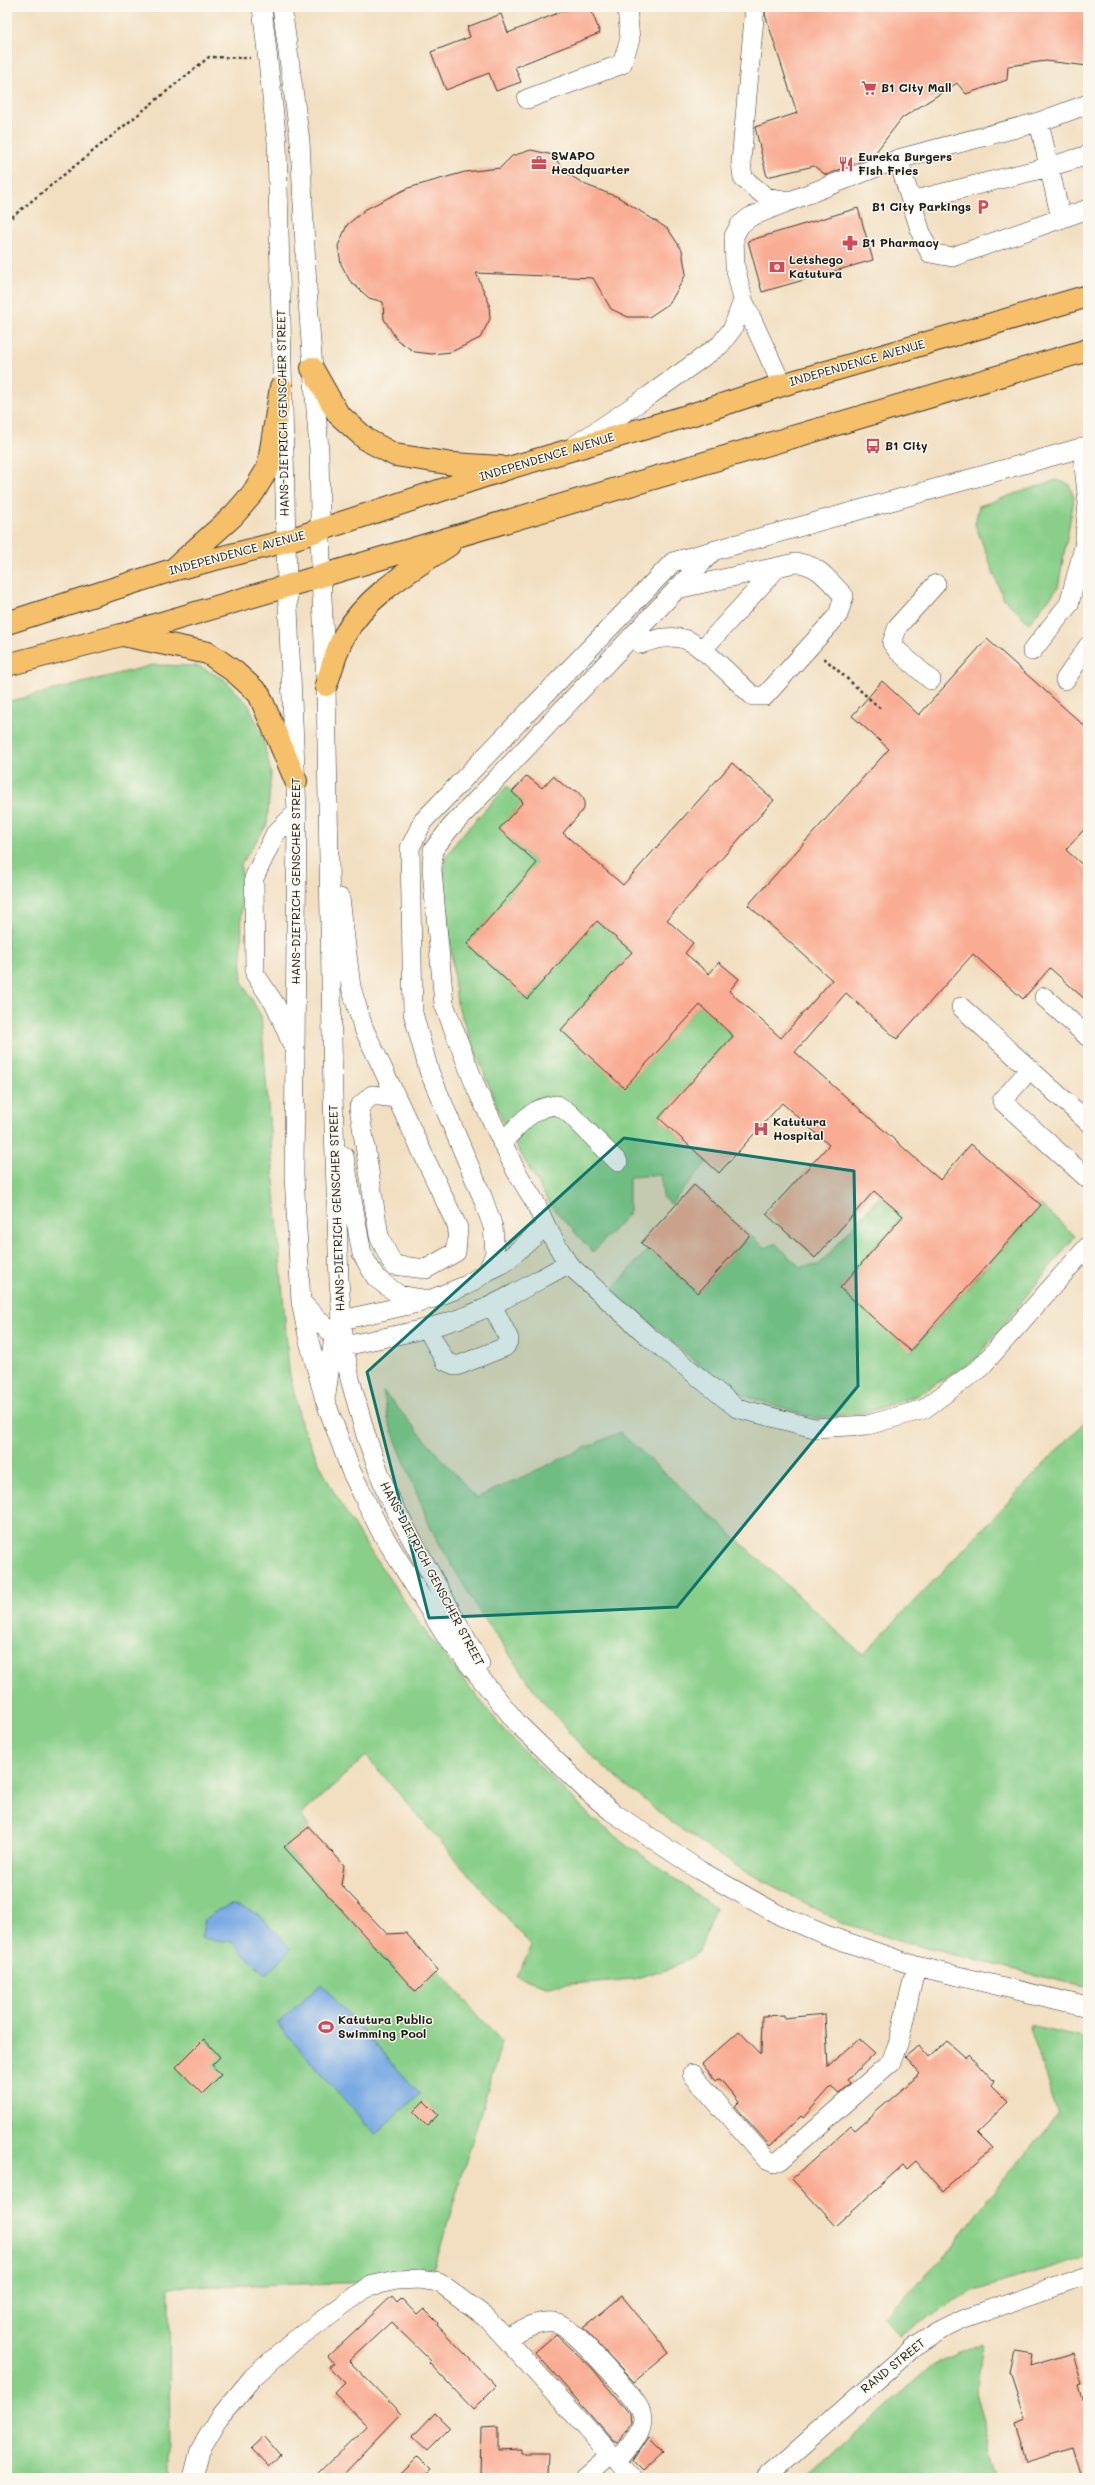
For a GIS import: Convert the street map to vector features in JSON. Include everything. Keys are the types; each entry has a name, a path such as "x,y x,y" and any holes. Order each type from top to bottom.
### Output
{"main road":[{"name":"INDEPENDENCE AVENUE","path":"7,623 172,570 286,541 512,467 694,414 782,385 1088,296"},
{"path":"9,665 121,635 287,585 467,534 1088,350"},
{"path":"312,368 338,414 367,440 395,456 453,464 512,467"},
{"path":"172,570 233,516 253,493 268,468 281,387"},
{"path":"326,685 344,636 366,605 401,577 467,534"},
{"path":"121,635 208,653 235,672 259,694 296,781"}],"street":[{"name":"HANS-DIETRICH GENSCHER STREET","path":"262,7 277,142 281,387 287,585 297,812 294,1175 302,1302 309,1341 325,1400 351,1471 380,1530 445,1635 501,1704 529,1735 587,1791 611,1810 699,1870 781,1916 826,1935 916,1966 1088,2007"},
{"name":"HANS-DIETRICH GENSCHER STREET","path":"282,7 300,140 312,368 319,450 321,576 326,685 333,1096 340,1334 350,1379 366,1436 387,1494 501,1704"},
{"path":"527,99 622,64 630,39 627,7"},
{"path":"754,7 741,162 743,178 766,197 790,201"},
{"path":"782,385 743,300 735,266 734,236 740,225 750,217 898,160 1039,122 1088,104"},
{"path":"1039,122 1061,219"},
{"path":"911,201 1049,167 1088,154"},
{"path":"898,160 922,236 930,253 952,257 1088,209"},
{"path":"566,451 650,395 720,345 733,328 743,300"},
{"path":"488,1271 495,1253 493,1227 482,1196 429,1071 413,1013 410,848 423,821 673,562 711,553 1085,447 1088,503 1084,547 1069,604 1032,651"},
{"path":"711,553 457,822 433,850 432,870 444,1004 477,1090 502,1143 546,1226 568,1264 650,1337 737,1408 814,1428 868,1425 924,1409 981,1367 1088,1246"},
{"path":"641,644 654,639 676,637 686,639 702,650 753,696 765,696 838,615 844,596 820,572 807,563 795,563 677,589"},
{"path":"702,650 777,568"},
{"path":"931,680 898,651 892,643 898,626 936,584"},
{"path":"1065,680 1088,646"},
{"path":"328,805 351,987 363,1027 458,1228 456,1252 426,1269 393,1265 379,1236 359,1107 372,1095 396,1098"},
{"path":"296,1056 284,1023 255,974 254,878 275,834 297,812"},
{"path":"1044,997 1088,1037"},
{"path":"961,1007 1088,1122"},
{"path":"1030,1069 1002,1101 1088,1179"},
{"path":"333,1096 362,1254 376,1278 399,1295 433,1299"},
{"path":"502,1143 532,1112 545,1106 557,1105 569,1113 618,1162"},
{"path":"340,1334 466,1285 506,1261 546,1226"},
{"path":"302,1302 340,1334 427,1328 468,1315 492,1305 568,1264"},
{"path":"426,1269 433,1299"},
{"path":"427,1328 445,1361 457,1366 505,1347 508,1344 509,1339 492,1305"},
{"path":"325,1400 340,1334"},
{"path":"692,2074 767,2160 774,2163 780,2160 891,2062 899,2041 916,1966"},
{"path":"193,2478 200,2450 219,2418 253,2377 295,2340 370,2286 397,2280 420,2279 439,2282 486,2317 632,2478"},
{"name":"RAND STREET","path":"766,2478 853,2399 919,2343 963,2319 1087,2279"},
{"path":"506,2338 534,2324 546,2321 558,2323 569,2328 638,2406 642,2419 641,2429 614,2458 584,2478"}],"path":[{"path":"7,221 48,190 209,57 268,59"},
{"path":"810,645 882,710"}],"highlighted area":[{"path":"624,1138 854,1171 858,1386 677,1607 429,1618 367,1372"}],"green space":[{"path":"1056,480 1069,484 1074,498 1058,588 1029,623 1003,598 975,524 979,506"},
{"path":"153,665 198,666 224,679 249,705 262,735 271,773 267,825 241,864 242,982 261,1016 289,1371 302,1427 331,1487 358,1533 424,1630 507,1734 595,1821 715,1908 699,1952 679,1965 634,1979 546,1986 516,1976 532,1947 366,1756 301,1815 309,1827 284,1847 416,1992 438,1970 502,2042 430,2281 169,2287 170,2478 7,2478 7,702"},
{"path":"507,786 523,802 499,829 537,863 467,944 527,999 597,921 632,952 561,1030 624,1087 700,1005 733,1036 659,1118 707,1162 671,1204 663,1198 661,1175 629,1177 629,1213 593,1252 550,1205 504,1124 457,1004 443,879 446,857 460,837"},
{"path":"880,1196 903,1216 840,1288 911,1351 1041,1205 1075,1236 975,1360 918,1395 865,1413 816,1418 748,1397 710,1374 612,1290 648,1249 698,1293 750,1235 766,1248 775,1243 800,1267 819,1265"},
{"path":"383,1391 476,1498 620,1432 863,1655 1088,1418 1088,1988 899,1941 840,1922 738,1867 671,1822 617,1778 579,1744 535,1691 477,1608 431,1529 389,1423"},
{"path":"1029,2025 1088,2038 1088,2256 971,2292 900,2335 883,2318 946,2255 990,2196 1058,2115"},
{"path":"983,2343 976,2393 1000,2478 805,2478 934,2364"}],"water":[{"path":"231,1905 241,1906 257,1915 271,1927 291,1949 266,1975 232,1942 201,1938 205,1919 218,1910"},
{"path":"321,1984 420,2094 375,2134 277,2024"}],"building":[{"path":"573,7 590,7 600,33 515,67 521,82 496,91 489,73 446,90 431,52 470,37 467,27 501,14 508,33"},
{"name":"B1 City Mall","path":"774,7 1088,7 1088,66 1046,61 1008,66 1007,80 966,94 957,83 902,118 872,157 826,175 814,166 767,177 755,127 797,113 765,14 766,9"},
{"path":"531,150 553,155 565,172 586,185 618,197 668,229 682,250 686,274 670,303 649,317 628,317 611,309 593,278 476,273 489,303 490,319 480,338 451,352 432,354 415,352 397,340 384,319 383,302 369,298 350,281 341,264 338,246 347,225 366,209 408,188 465,172 500,168 512,156"},
{"path":"858,208 873,260 762,292 748,241"},
{"path":"987,639 1088,729 1088,825 1066,850 1088,870 1088,1002 1050,968 1023,999 973,954 897,1039 846,993 795,1052 940,1180 971,1144 1041,1205 910,1351 840,1288 903,1216 874,1191 815,1258 766,1214 829,1145 782,1103 719,1173 659,1118 733,1036 700,1005 624,1088 561,1030 632,952 597,921 527,999 467,944 537,863 499,829 523,802 512,792 527,776 542,788 553,776 567,788 577,791 584,799 584,809 563,833 623,885 732,763 774,800 667,920 693,943 685,953 709,974 719,962 739,979 729,991 781,1038 832,980 748,905 889,749 852,716 882,681 919,715"},
{"path":"694,1185 750,1235 698,1293 641,1243"},
{"path":"309,1827 344,1865 341,1885 387,1934 406,1933 438,1970 416,1992 284,1847"},
{"path":"825,2014 828,2067 859,2039 875,2053 848,2079 851,2083 839,2094 831,2087 803,2118 801,2116 770,2146 735,2106 739,2102 720,2079 716,2080 702,2064 739,2031 761,2054 762,2016 784,2015 784,2018"},
{"path":"204,2039 220,2057 212,2065 221,2075 202,2094 176,2067"},
{"path":"947,2041 965,2057 969,2054 994,2081 991,2085 1008,2102 977,2132 993,2148 943,2192 916,2161 907,2169 903,2165 835,2226 792,2179 851,2126 855,2130 920,2074 905,2057 918,2046 928,2058"},
{"path":"424,2101 438,2115 427,2126 413,2112"},
{"path":"392,2296 397,2302 401,2298 417,2315 424,2309 438,2323 437,2325 496,2386 473,2409 429,2363 431,2361 391,2322 349,2361 401,2414 340,2478 314,2478 367,2426 335,2393 345,2383 329,2367 334,2363 328,2356"},
{"path":"622,2296 669,2353 634,2382 583,2328"},
{"path":"556,2334 592,2368 629,2413 630,2423 618,2443 613,2441 535,2352"},
{"path":"1015,2351 1032,2354 1030,2366 1073,2353 1082,2385 1079,2386 1088,2417 1088,2478 1082,2478 1073,2448 1025,2462 1014,2422 1025,2418 1010,2373"},
{"path":"435,2413 450,2428 427,2451 412,2437"},
{"path":"498,2427 498,2450 521,2449 521,2453 548,2453 547,2478 480,2478 481,2428"},
{"path":"264,2436 280,2455 268,2466 251,2448"},
{"path":"649,2436 664,2451 643,2470 633,2460"},
{"path":"417,2457 430,2470 422,2478 396,2478"}],"place":[{"name":"B1 City Mall","path":"869,88"},
{"name":"SWAPO Headquarter","path":"539,163"},
{"name":"Eureka Burgers Fish Fries","path":"846,164"},
{"name":"B1 City Parkings","path":"983,207"},
{"name":"B1 Pharmacy","path":"850,243"},
{"name":"Letshego Katutura","path":"777,267"},
{"name":"B1 City","path":"873,446"},
{"name":"Katutura Hospital","path":"761,1129"},
{"name":"Katutura Public Swimming Pool","path":"326,2027"}]}
